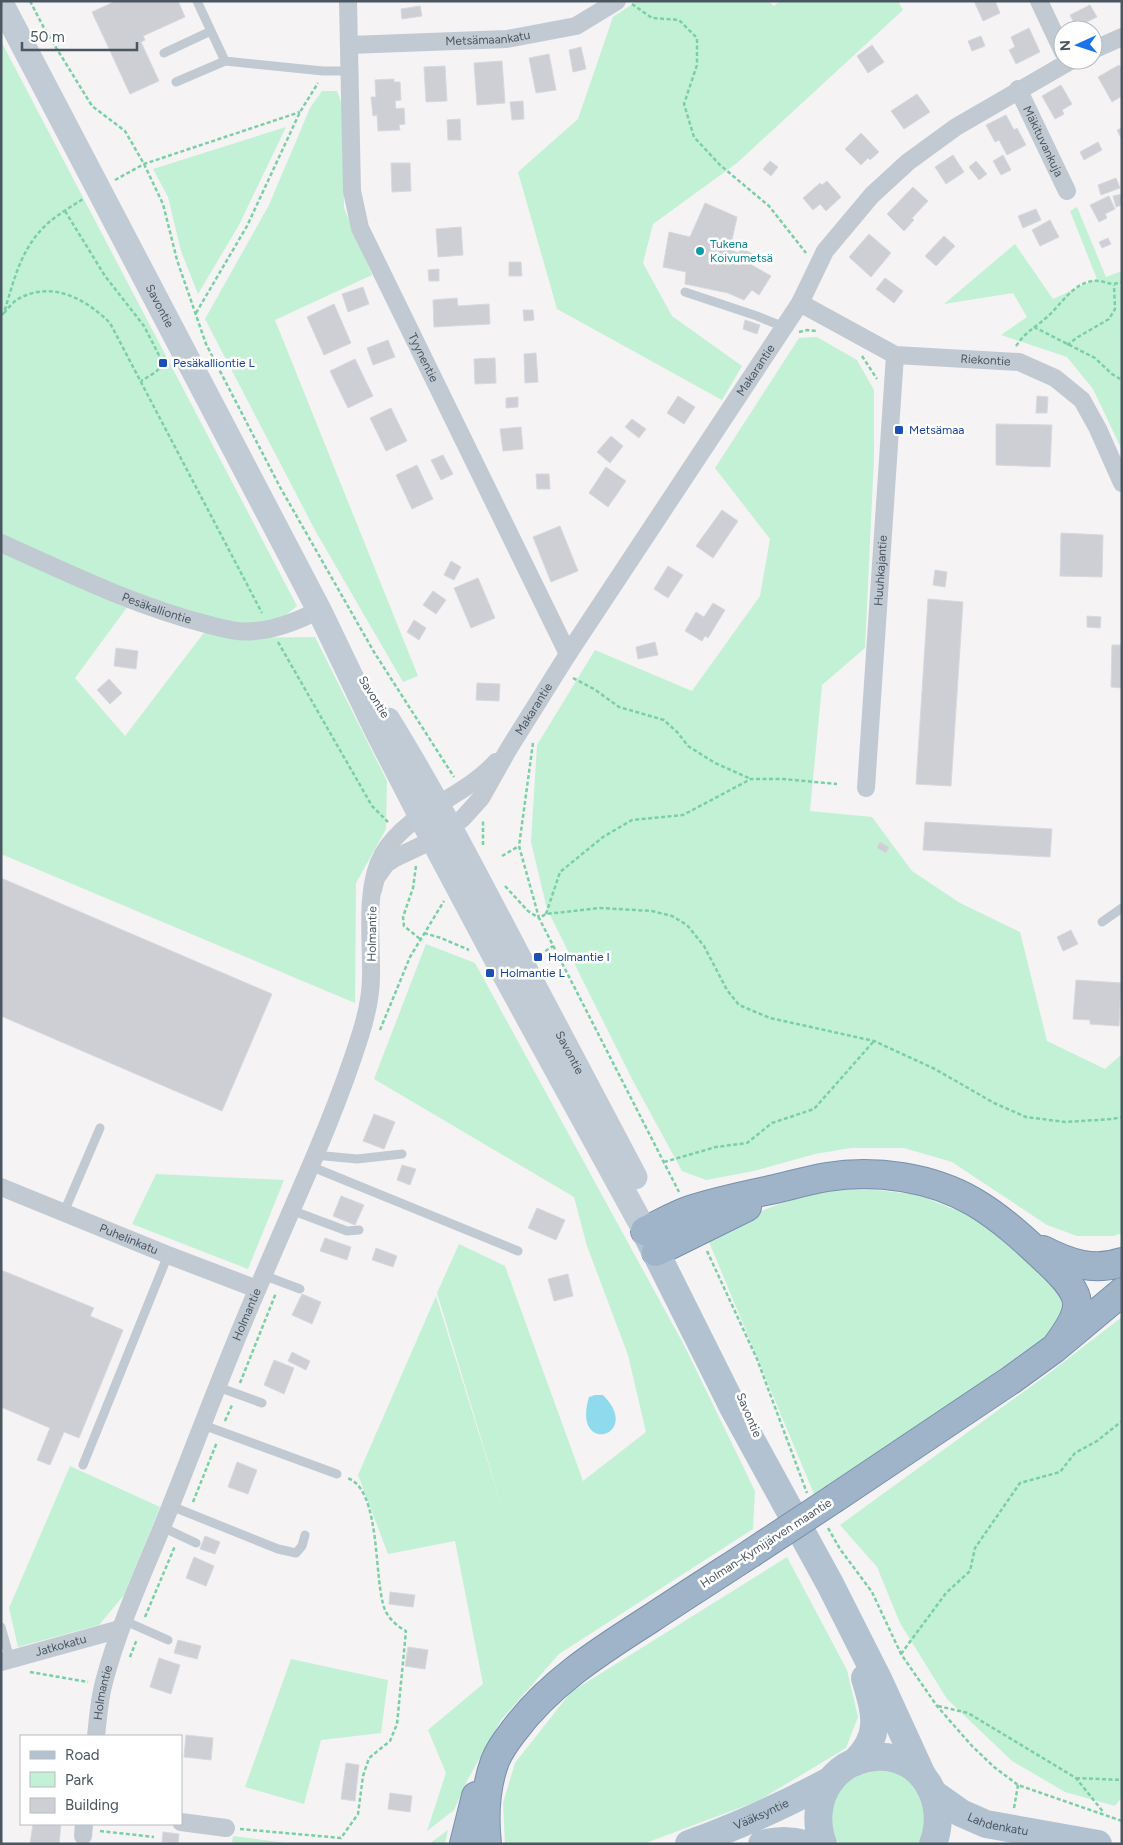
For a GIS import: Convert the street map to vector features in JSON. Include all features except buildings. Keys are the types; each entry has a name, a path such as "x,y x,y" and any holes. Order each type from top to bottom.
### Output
{"highway":[{"path":"657,1238 693,1221 793,1185 828,1177 893,1176 920,1181 973,1202 997,1218 1026,1241 1070,1284 1076,1296 1076,1317 1055,1348"},
{"path":"1026,1241 1072,1263 1097,1266 1122,1262"},
{"name":"Holman–Kymijärven maantie","path":"487,1844 486,1801 495,1760 507,1739 526,1713 545,1694 602,1650 750,1554 812,1502 945,1425 1055,1348 1122,1292"},
{"path":"464,1844 475,1799 495,1760"}],"main road":[{"name":"Savontie","path":"1,2 319,610 377,731 430,811 573,1056 733,1407 812,1502 843,1613 873,1706 873,1736 870,1745 854,1762"},
{"name":"Savontie","path":"843,1613 879,1681 928,1785 939,1820 934,1844"},
{"name":"Lahdenkatu","path":"854,1762 874,1757 897,1760 910,1766 961,1814 986,1824 1098,1844"},
{"path":"823,1844 817,1817 819,1803 831,1780 841,1770 854,1762"},
{"name":"Vääksyntie","path":"689,1844 767,1812 831,1780"},
{"path":"762,1844 786,1840 806,1844"}],"street":[{"name":"Tyynentie","path":"348,1 352,191 360,228 568,654"},
{"name":"Metsämaankatu","path":"350,45 506,39 576,26 617,1"},
{"path":"1039,1 1053,30"},
{"path":"1103,46 1122,37"},
{"name":"Makarantie","path":"442,834 473,808 487,789 508,750 568,654 790,330 800,303 825,251 872,195 908,162 956,127 1053,68"},
{"name":"Mäkituvankuja","path":"1018,90 1067,191"},
{"name":"Riekontie","path":"800,303 895,355 1019,362 1054,378 1082,400 1122,483"},
{"name":"Huuhkajantie","path":"866,788 895,355"},
{"name":"Pesäkalliontie","path":"1,543 111,592 174,616 229,630 253,632 294,623 319,610"},
{"name":"Makarantie","path":"430,811 490,770 508,750"},
{"name":"Holmantie","path":"96,1735 103,1685 122,1625 260,1282 313,1160 351,1062 366,1017 371,978 370,920 378,865 383,854 399,833 430,811"},
{"name":"Holmantie","path":"373,890 376,878 386,864 442,834"},
{"name":"Puhelinkatu","path":"1,1187 168,1255 260,1282"},
{"name":"Jatkokatu","path":"6,1660 122,1625"},
{"path":"182,1822 226,1828"}],"lane":[{"path":"197,1 226,62"},
{"path":"164,53 211,31"},
{"path":"176,82 226,62 323,71 350,71"},
{"path":"685,292 758,316 790,330"},
{"path":"1102,922 1122,908"},
{"path":"64,1212 100,1128"},
{"path":"313,1160 356,1159 402,1154"},
{"path":"313,1160 518,1251"},
{"path":"291,1210 347,1231 359,1230"},
{"path":"83,1465 168,1255"},
{"path":"260,1282 280,1282 300,1289"},
{"path":"218,1387 262,1403"},
{"path":"203,1425 337,1474"},
{"path":"171,1506 278,1549 296,1554 302,1546 305,1535"},
{"path":"162,1527 196,1543"},
{"path":"122,1625 141,1627 168,1640"},
{"path":"1,1627 6,1660"}],"path":[{"path":"30,1 44,28 92,106 125,131 144,164 164,204 177,260 206,344 280,486 374,652 462,790"},
{"path":"629,1 652,18 679,20 697,38 697,65 684,104 694,137 720,165 769,206 818,267"},
{"path":"196,313 247,226 300,112 317,86 323,71"},
{"path":"110,184 144,164 300,112"},
{"path":"2,314 16,272 28,247 43,228 84,198"},
{"path":"65,211 105,276 144,326 163,363 156,372 141,381"},
{"path":"1006,362 1024,334 1047,317 1072,291 1092,281 1114,285 1122,282"},
{"path":"1067,345 1109,319 1115,309 1114,285"},
{"path":"2,314 17,299 33,293 49,291 67,293 87,302 110,323 270,628 372,806 399,833"},
{"path":"1033,327 1094,358 1122,380"},
{"path":"790,330 823,332"},
{"path":"862,355 892,402"},
{"path":"572,677 594,689 619,707 664,720 688,746 715,763 751,779 783,779 837,784"},
{"path":"533,736 519,846 539,918 693,1221 757,1359 806,1491 812,1502"},
{"path":"546,914 560,872 603,837 632,820 683,815 751,779"},
{"path":"473,808 484,822 483,846"},
{"path":"502,856 519,846"},
{"path":"410,852 417,861 413,888 403,917 404,926 420,940"},
{"path":"502,882 528,911 539,918"},
{"path":"377,1038 410,957 447,896"},
{"path":"539,918 546,914 600,908 652,911 672,916 687,925 704,946 727,990 739,1005 770,1018 874,1041 935,1069 994,1103 1026,1117 1065,1122 1122,1117"},
{"path":"424,933 471,951"},
{"path":"538,957 553,946"},
{"path":"664,1162 716,1147 747,1143 772,1123 814,1109 874,1041"},
{"path":"189,1513 280,1282"},
{"path":"901,1654 946,1593 970,1571 975,1548 1020,1483 1060,1472 1075,1453 1097,1441 1122,1421"},
{"path":"226,1828 341,1838 358,1814 369,1758 390,1742 397,1724 406,1632 398,1627 385,1610 375,1555 374,1529 370,1509 360,1487 351,1479 337,1474"},
{"path":"825,1524 840,1549 872,1592 901,1654 938,1706 972,1746 1018,1785 1122,1820"},
{"path":"129,1661 179,1535"},
{"path":"6,1660 21,1670 103,1685"},
{"path":"938,1706 968,1713 1076,1778 1105,1814"},
{"path":"1076,1778 1122,1780"},
{"path":"1014,1813 1018,1785"},
{"path":"83,1830 154,1837"}],"green space":[{"path":"637,1 768,1 774,6 780,1 898,1 903,10 737,163 653,224 643,263 672,316 742,366 722,400 557,309 518,172 578,119 613,17"},
{"path":"1,41 297,606 281,618 258,623 242,623 225,622 192,614 109,584 1,537"},
{"path":"322,91 337,91 343,107 344,208 372,275 275,320 418,676 403,682 316,532 205,319 269,205 310,108"},
{"path":"286,127 239,225 198,294 181,251 168,197 153,169"},
{"path":"1077,207 1106,277 1122,271 1122,450 1093,389 1067,357 1001,335 1027,317 1013,293 944,304 1015,244 1053,299 1097,279 1070,211"},
{"path":"817,337 857,360 874,390 874,457 865,648 822,685 810,811 872,817 912,871 960,903 1020,932 1047,1041 1105,1069 1122,1054 1122,1233 1113,1236 1077,1236 1047,1225 952,1162 904,1148 851,1148 815,1154 754,1171 706,1180 682,1171 632,1079 547,909 531,842 537,745 595,650 692,691 760,596 770,539 715,468 799,338"},
{"path":"1,549 128,606 75,678 125,736 206,630 237,638 315,637 387,781 386,829 356,883 355,1003 1,854"},
{"path":"426,944 475,963 684,1345 755,1491 753,1529 559,1654 501,1720 468,1779 454,1810 427,1831 446,1773 428,1730 483,1684 455,1541 388,1554 358,1475 436,1296 504,1514 437,1293 459,1244 505,1266 583,1481 646,1432 628,1355 587,1246 574,1197 374,1079"},
{"path":"156,1174 284,1180 248,1269 132,1224"},
{"path":"861,1188 918,1195 973,1217 1054,1282 1068,1302 1054,1330 965,1394 814,1494 709,1242 728,1227 779,1204 822,1191"},
{"path":"1122,1317 1122,1797 1115,1806 1065,1792 1012,1761 947,1699 900,1623 877,1567 840,1525 1048,1374"},
{"path":"70,1466 160,1507 124,1595 99,1625 18,1647 9,1608"},
{"path":"787,1557 847,1670 858,1717 846,1748 758,1801 643,1844 505,1844 503,1803 515,1763 571,1692"},
{"path":"291,1659 388,1680 381,1733 321,1740 304,1804 245,1787"},
{"path":"875,1764 907,1774 926,1801 924,1833 918,1844 839,1844 834,1837 829,1806 834,1790"},
{"path":"448,1830 445,1844 429,1844"},
{"path":"233,1836 294,1844 232,1844"}],"water":[{"path":"603,1395 613,1409 616,1421 612,1429 605,1434 596,1434 589,1428 586,1416 589,1397"}],"place":[{"name":"Tukena Koivumetsä","path":"700,251"},
{"name":"Pesäkalliontie L","path":"163,363"},
{"name":"Metsämaa","path":"899,430"},
{"name":"Holmantie I","path":"538,957"},
{"name":"Holmantie L","path":"490,973"}]}
